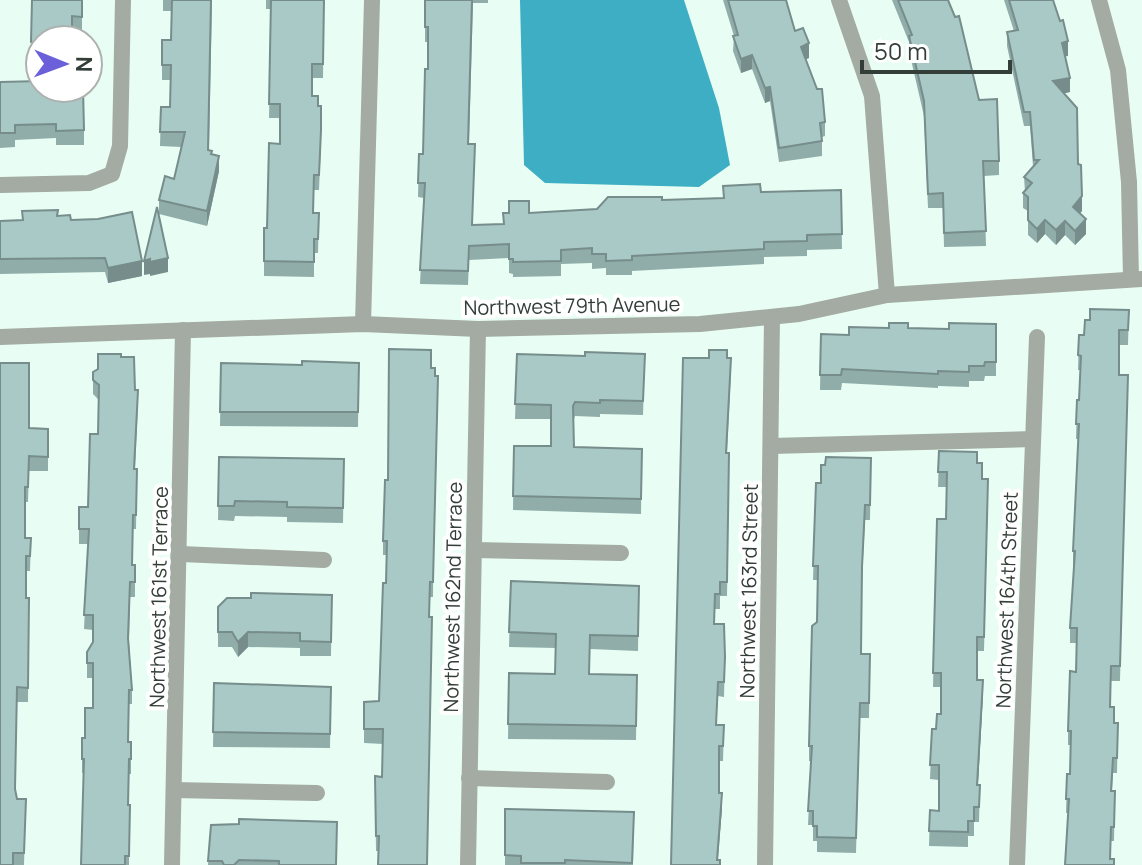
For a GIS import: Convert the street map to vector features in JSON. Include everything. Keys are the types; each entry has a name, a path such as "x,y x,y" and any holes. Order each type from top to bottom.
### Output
{"street":[{"path":"0,185 89,183 112,174 120,146 123,0"},
{"path":"363,324 372,0"},
{"path":"839,0 872,96 887,295"},
{"path":"1099,0 1118,70 1137,279"},
{"name":"Northwest 79th Avenue","path":"0,337 363,324 478,329 700,324 772,317 887,295 1137,279"},
{"name":"Northwest 163rd Street","path":"765,865 772,317"},
{"name":"Northwest 162nd Terrace","path":"468,865 478,329"},
{"name":"Northwest 161st Terrace","path":"172,865 181,554 183,330"},
{"name":"Northwest 164th Street","path":"1017,865 1037,337"},
{"path":"771,446 1033,439"},
{"path":"475,550 621,553"},
{"path":"181,554 324,560"},
{"path":"469,778 607,782"},
{"path":"174,790 317,793"}],"water":[{"path":"520,0 684,0 719,108 730,165 699,187 545,183 524,165"}],"building":[{"path":"32,0 82,0 82,17 72,16 72,24 31,24"},
{"path":"172,0 211,0 208,150 219,156 207,211 159,200 165,176 174,179 185,132 160,132 161,107 170,107 171,65 162,65 162,40 171,40"},
{"path":"271,0 324,0 323,64 312,64 312,96 318,96 318,106 321,106 319,175 314,175 313,213 319,213 314,262 264,261 269,143 280,144 280,104 269,104"},
{"path":"425,0 472,0 468,144 475,144 472,225 504,224 503,213 509,213 509,201 529,201 529,213 597,209 608,197 662,197 662,200 724,198 723,186 760,184 761,192 841,190 842,234 807,235 807,241 764,242 764,249 632,256 632,260 606,261 606,254 592,254 592,248 561,250 561,261 513,262 509,259 509,244 469,246 468,271 420,270 425,183 418,183 419,154 423,154 425,69 428,69"},
{"path":"728,0 786,0 795,31 803,28 809,43 801,47 817,89 822,89 825,122 820,123 822,141 779,148 770,87 765,88 752,55 741,59 733,36 738,35"},
{"path":"898,0 948,0 955,17 959,16 979,100 997,99 999,161 983,161 986,231 944,233 943,193 928,194 924,101 909,36 912,35"},
{"path":"1009,0 1053,0 1060,21 1063,20 1068,41 1062,43 1070,78 1053,81 1077,108 1082,196 1073,207 1086,219 1075,231 1065,221 1056,230 1045,220 1037,229 1028,220 1028,197 1023,193 1032,183 1024,177 1039,160 1034,160 1030,112 1024,112 1007,32 1018,30"},
{"path":"24,81 24,104 83,104 84,130 56,131 56,124 15,125 15,133 0,133 0,82"},
{"path":"157,207 168,258 144,261"},
{"path":"58,210 57,216 70,215 71,220 98,219 132,212 142,261 108,268 105,258 0,259 0,221 23,220 22,211"},
{"path":"1090,309 1129,310 1128,330 1119,330 1119,375 1128,375 1120,666 1111,666 1110,707 1114,707 1114,723 1118,723 1117,758 1113,758 1111,791 1115,791 1110,859 1114,859 1114,865 1065,865 1069,799 1066,799 1067,774 1070,774 1070,671 1076,672 1077,628 1070,628 1081,356 1078,355 1079,335 1084,335 1085,320 1090,320"},
{"path":"889,323 908,323 908,328 949,329 949,323 996,324 996,362 969,366 969,372 938,371 938,374 842,369 841,375 820,375 821,334 849,335 849,327 889,328"},
{"path":"389,349 431,350 431,368 435,368 435,376 438,376 433,582 430,582 429,617 432,617 427,865 378,865 375,776 382,777 383,729 364,729 364,702 379,701 383,583 386,583 387,541 383,541 385,480 388,480"},
{"path":"709,350 727,350 727,358 731,358 726,453 729,453 727,582 720,582 720,594 715,594 714,624 724,624 725,657 724,682 718,682 716,725 724,725 723,746 719,746 719,793 722,793 717,860 720,860 720,865 671,865 683,358 709,358"},
{"path":"585,352 645,354 643,401 600,400 600,403 575,402 573,406 574,447 642,449 641,499 513,496 514,446 551,446 551,405 515,404 517,354 585,356"},
{"path":"98,354 134,357 135,390 138,390 132,565 135,565 135,582 130,582 128,638 132,690 129,690 128,742 131,742 129,856 125,856 125,865 81,865 82,738 85,738 85,708 93,708 93,663 87,663 87,652 93,642 93,615 84,615 89,529 79,529 79,507 88,507 90,434 98,434 99,385 93,380 93,372 98,369"},
{"path":"302,361 359,363 358,412 220,412 221,363 302,365"},
{"path":"0,363 29,363 29,428 48,429 48,457 29,456 28,487 25,487 25,538 31,538 30,556 26,556 28,688 17,687 15,789 17,799 26,799 24,853 13,853 13,865 0,865"},
{"path":"939,451 977,452 977,463 982,463 982,479 988,479 984,637 977,637 977,680 983,680 977,785 980,785 979,807 974,807 974,821 968,821 968,832 929,831 930,810 939,811 939,765 930,765 932,729 936,729 937,714 941,714 941,673 933,673 937,519 946,519 947,472 938,472"},
{"path":"219,457 344,459 343,508 287,507 287,502 235,501 234,506 218,506"},
{"path":"826,457 871,458 870,505 865,505 861,654 870,654 869,703 860,703 856,838 817,837 813,811 808,811 812,746 809,746 812,626 817,622 818,566 813,566 816,483 821,483 821,465 825,465"},
{"path":"511,581 639,586 638,636 590,635 589,674 637,675 636,726 508,724 509,673 555,674 556,634 509,632"},
{"path":"251,593 332,595 331,642 300,641 300,633 248,632 238,642 232,632 218,632 218,607 227,598 251,598"},
{"path":"214,683 331,687 330,734 213,732"},
{"path":"505,809 634,812 632,863 565,860 565,863 521,863 521,856 505,855"},
{"path":"239,819 337,822 336,865 279,865 279,861 239,860 234,865 224,865 222,861 208,861 211,825 239,824"}]}
